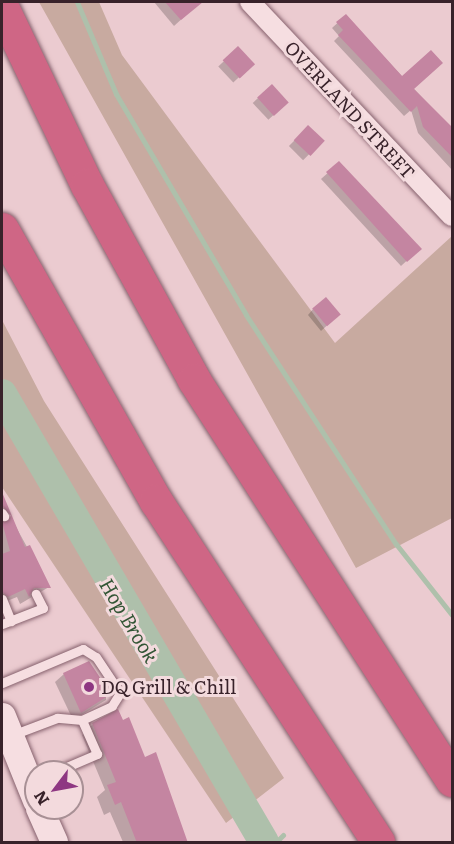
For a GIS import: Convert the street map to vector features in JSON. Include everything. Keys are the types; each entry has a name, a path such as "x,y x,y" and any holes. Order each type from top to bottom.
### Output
{"highway":[{"path":"2,7 87,185 172,342 453,780"},
{"path":"2,229 150,492 378,843"}],"main road":[{"path":"6,726 24,766"},
{"path":"44,820 54,843"}],"street":[{"name":"OVERLAND STREET","path":"250,2 452,217"}],"lane":[{"path":"2,599 6,623 43,608 36,594"},
{"path":"2,683 83,650 96,657 120,693 112,706 82,720 57,718 6,726"},
{"path":"82,720 97,754 83,760"}],"shaded area":[{"path":"39,2 99,2 122,55 335,343 452,236 452,518 356,568"},
{"path":"2,320 44,401 284,778 226,823 2,487"}],"building":[{"path":"165,2 203,2 181,20"},
{"path":"346,14 402,76 431,50 443,63 414,89 453,128 453,158 423,127 417,106 411,112 338,35 343,30 336,22"},
{"path":"238,46 255,64 240,79 223,60"},
{"path":"272,84 289,103 274,116 257,97"},
{"path":"308,125 325,141 310,156 294,140"},
{"path":"339,161 422,249 407,262 326,172"},
{"path":"326,297 341,315 327,326 312,309"},
{"path":"2,492 25,547 30,545 51,588 34,588 29,597 25,589 8,597 2,592 2,554 10,551 2,522 11,516 2,506"},
{"name":"DQ Grill & Chill","path":"89,661 111,694 81,713 63,673"},
{"path":"118,709 123,720 129,717 145,757 156,752 188,843 137,843 121,802 115,805 107,785 116,782 92,723"}],"waterway":[{"path":"77,2 116,94 246,315 396,544 452,615"},
{"name":"Hop Brook","path":"2,394 264,842"},
{"path":"276,842 283,835"}],"place":[{"name":"DQ Grill & Chill","path":"89,687"}]}
